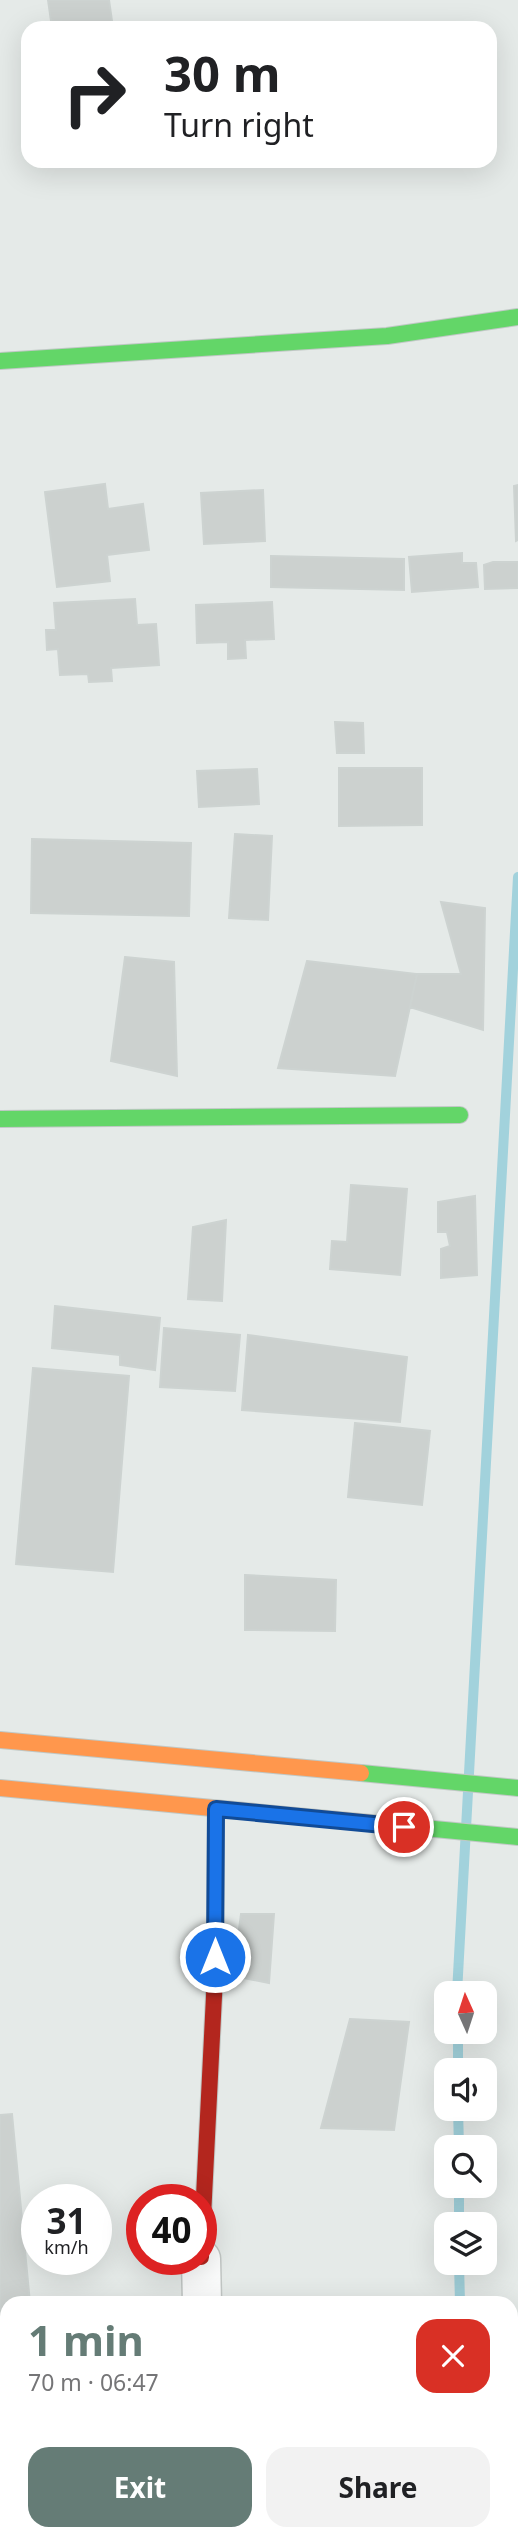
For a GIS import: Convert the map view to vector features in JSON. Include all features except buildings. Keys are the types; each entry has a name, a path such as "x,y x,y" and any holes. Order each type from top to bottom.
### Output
{"street":[{"path":"0,361 387,336 518,317"},
{"path":"0,1119 460,1115"},
{"path":"0,1740 514,1788"},
{"path":"0,1788 510,1836"},
{"path":"205,2184 215,2007 216,1809"},
{"path":"201,2275 202,2296"}],"waterway":[{"path":"458,1981 518,877"},
{"path":"458,2044 458,2058"},
{"path":"458,2121 459,2135"},
{"path":"459,2198 459,2212"},
{"path":"459,2275 460,2296"}],"traffic: fast":[{"path":"0,361 387,336 518,317"},
{"path":"0,1119 460,1115"},
{"path":"361,1773 518,1788"},
{"path":"403,1826 518,1837"}],"traffic: slow":[{"path":"0,1740 361,1773"},
{"path":"0,1788 403,1826"},
{"path":"215,1976 216,1809"}],"traffic: jam":[{"path":"205,2184 215,1976"}],"route":[{"path":"215,1957 216,1809 404,1827"}]}
